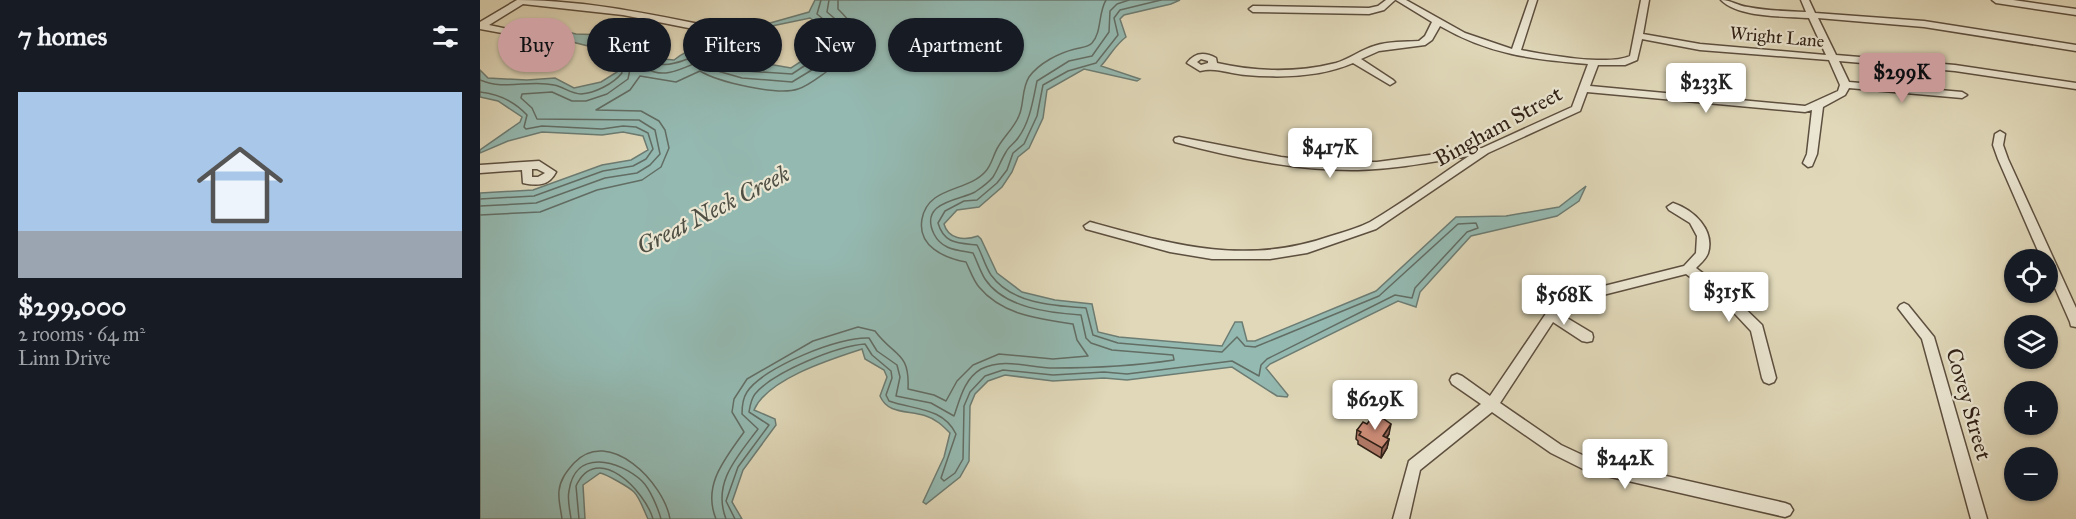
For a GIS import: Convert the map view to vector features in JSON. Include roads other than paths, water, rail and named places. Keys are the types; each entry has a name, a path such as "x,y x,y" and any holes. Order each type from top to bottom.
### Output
{"street":[{"path":"1253,9 1369,11 1381,8 1391,0"},
{"path":"1400,0 1481,44 1515,53 1594,62 1625,62 1634,58 1645,0"},
{"path":"1515,53 1533,0"},
{"path":"1725,0 1741,9 1924,24 2076,48"},
{"path":"1805,0 1834,58 1845,86"},
{"path":"1995,0 2076,12"},
{"path":"481,26 522,1 630,13 683,24"},
{"path":"1212,65 1243,72 1291,74 1325,69 1377,48 1422,43 1429,38 1437,22"},
{"path":"481,26 498,30"},
{"name":"Wright Lane","path":"1638,36 1700,47 1955,68 2076,86"},
{"path":"1354,58 1390,82"},
{"name":"Bingham Street","path":"1090,226 1170,248 1212,255 1270,255 1307,249 1372,226 1484,150 1576,109 1586,89 1594,62"},
{"path":"1845,86 1962,95"},
{"path":"1586,89 1805,109 1838,96 1845,86"},
{"path":"1808,163 1812,154 1818,105"},
{"path":"2000,134 1998,145 2003,159 2076,322"},
{"path":"1179,141 1250,158 1342,166 1407,163 1484,150"},
{"path":"480,169 527,166"},
{"path":"1401,519 1414,466 1492,404 1551,315 1596,292 1688,268 1702,254 1703,236 1694,220 1673,207"},
{"path":"1688,268 1725,296 1757,329 1769,378"},
{"name":"Covey Street","path":"1904,309 1928,337 1979,519"},
{"path":"1551,315 1587,337"},
{"path":"1457,380 1556,449 1589,465 1785,510"}],"water":[{"name":"Great Neck Creek","path":"815,0 1180,0 1124,15 1120,19 1126,37 1101,66 1140,79 1137,81 1084,69 1047,90 1043,118 1029,148 1018,157 1002,187 979,207 957,210 944,224 949,233 957,238 978,236 997,273 1022,292 1055,300 1092,304 1098,332 1119,337 1222,346 1235,322 1242,322 1247,341 1255,341 1376,291 1456,217 1506,216 1559,207 1586,186 1579,201 1557,216 1471,236 1420,292 1416,307 1398,301 1270,364 1266,368 1288,395 1287,397 1277,396 1232,367 1127,380 1104,378 1053,381 1005,375 988,381 975,394 970,406 969,461 960,477 926,504 923,502 944,457 950,433 930,417 888,406 880,396 887,377 884,370 865,359 862,349 801,372 772,389 761,399 754,410 775,419 776,425 743,470 732,502 742,519 648,519 634,492 600,473 583,485 585,519 480,519 480,193 533,190 602,165 631,160 648,150 643,136 623,132 602,135 542,132 508,141 480,153 480,150 520,122 522,117 498,101 480,97 480,70 488,78 527,80 555,78 574,88 601,82 617,72 671,72 671,60 683,54 683,72 782,72 782,66 791,68 794,66 794,72 876,72 876,18 794,18 794,21 782,24 782,20 809,12"},
{"path":"576,34 587,34 587,46 575,43"}]}
